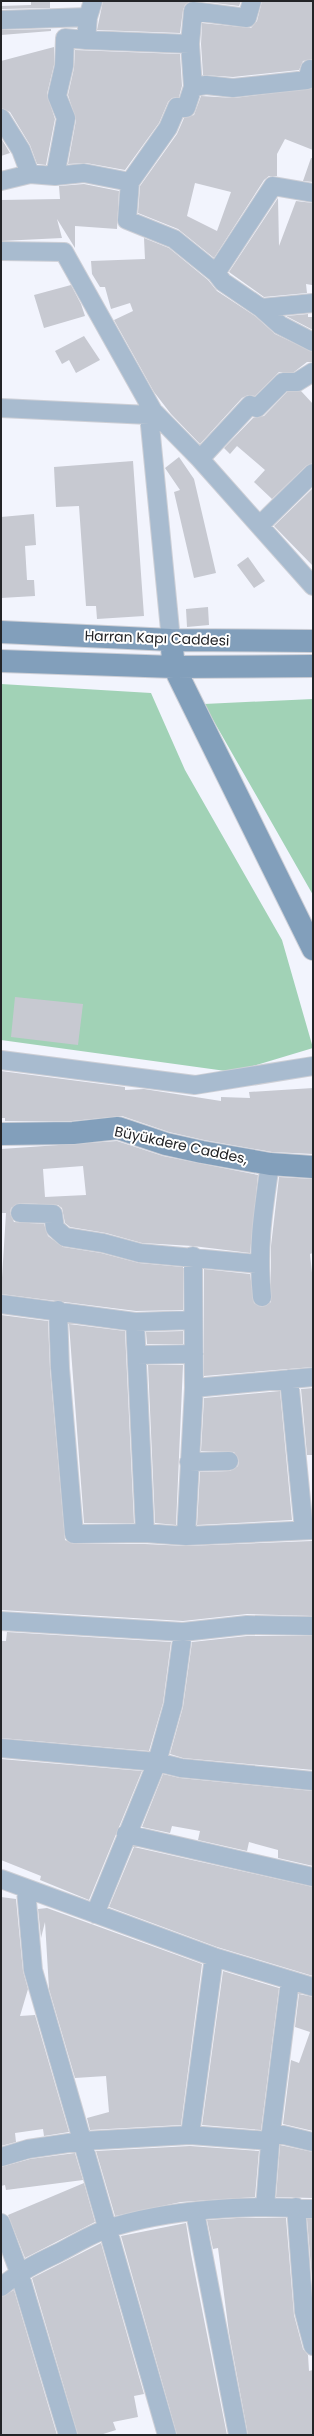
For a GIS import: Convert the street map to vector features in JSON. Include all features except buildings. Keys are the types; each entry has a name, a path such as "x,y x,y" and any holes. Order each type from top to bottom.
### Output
{"street":[{"path":"252,1 247,18 193,11 190,44 193,87 186,108 177,107 168,128 130,182 127,220 174,239 216,273 223,282 260,308 280,325 313,342"},
{"path":"1,20 91,9 86,40"},
{"path":"56,176 66,118 57,96 64,66 65,38 190,44"},
{"path":"193,87 206,85 233,88 307,80 310,69 313,70"},
{"path":"1,118 21,150 30,174"},
{"path":"1,181 30,174 56,176 84,173 130,182"},
{"path":"216,273 273,186 313,193"},
{"path":"1,251 64,252 151,413 200,459 313,586"},
{"path":"260,308 313,303"},
{"path":"200,459 250,406 257,408 282,382 297,382 313,372"},
{"path":"1,408 151,413"},
{"path":"151,413 174,667 313,949"},
{"path":"260,525 313,473"},
{"name":"Harran Kapı Caddesi","path":"1,632 171,640 313,641"},
{"name":"Harran Kapı Caddesi","path":"1,661 174,667 313,666"},
{"path":"1,1060 195,1086 313,1066"},
{"name":"Büyükdere Caddes,","path":"1,1134 72,1133 118,1128 166,1144 270,1164 313,1167"},
{"path":"262,1297 258,1264 261,1220 270,1164"},
{"path":"20,1213 53,1214 55,1228 65,1237 103,1243 140,1253 193,1256 258,1264"},
{"path":"186,1536 194,1388 193,1256"},
{"path":"1,1304 58,1310 135,1322 193,1320"},
{"path":"58,1310 60,1368 74,1534 145,1533 186,1536 308,1530 289,1379"},
{"path":"135,1322 145,1533"},
{"path":"137,1355 194,1354"},
{"path":"194,1388 313,1377"},
{"path":"189,1462 229,1461"},
{"path":"1,1620 182,1632 247,1625 313,1626"},
{"path":"95,1914 156,1762 173,1705 182,1632"},
{"path":"1,1748 156,1762 181,1768 313,1781"},
{"path":"126,1834 313,1877"},
{"path":"1,1879 26,1890 214,1957 313,1987"},
{"path":"26,1890 33,1970 106,2229 167,2435"},
{"path":"190,2134 214,1957"},
{"path":"264,2207 290,1981"},
{"path":"1,2157 28,2149 82,2141 190,2134 271,2136 313,2142"},
{"path":"1,2287 19,2272 106,2229 150,2218 195,2212 264,2207 304,2208 304,2312 313,2346"},
{"path":"195,2212 238,2435"},
{"path":"1,2223 19,2272 68,2435"}],"green space":[{"path":"1,684 151,693 185,770 282,940 313,1048 233,1072 1,1040"},
{"path":"313,699 313,895 204,704"}]}
